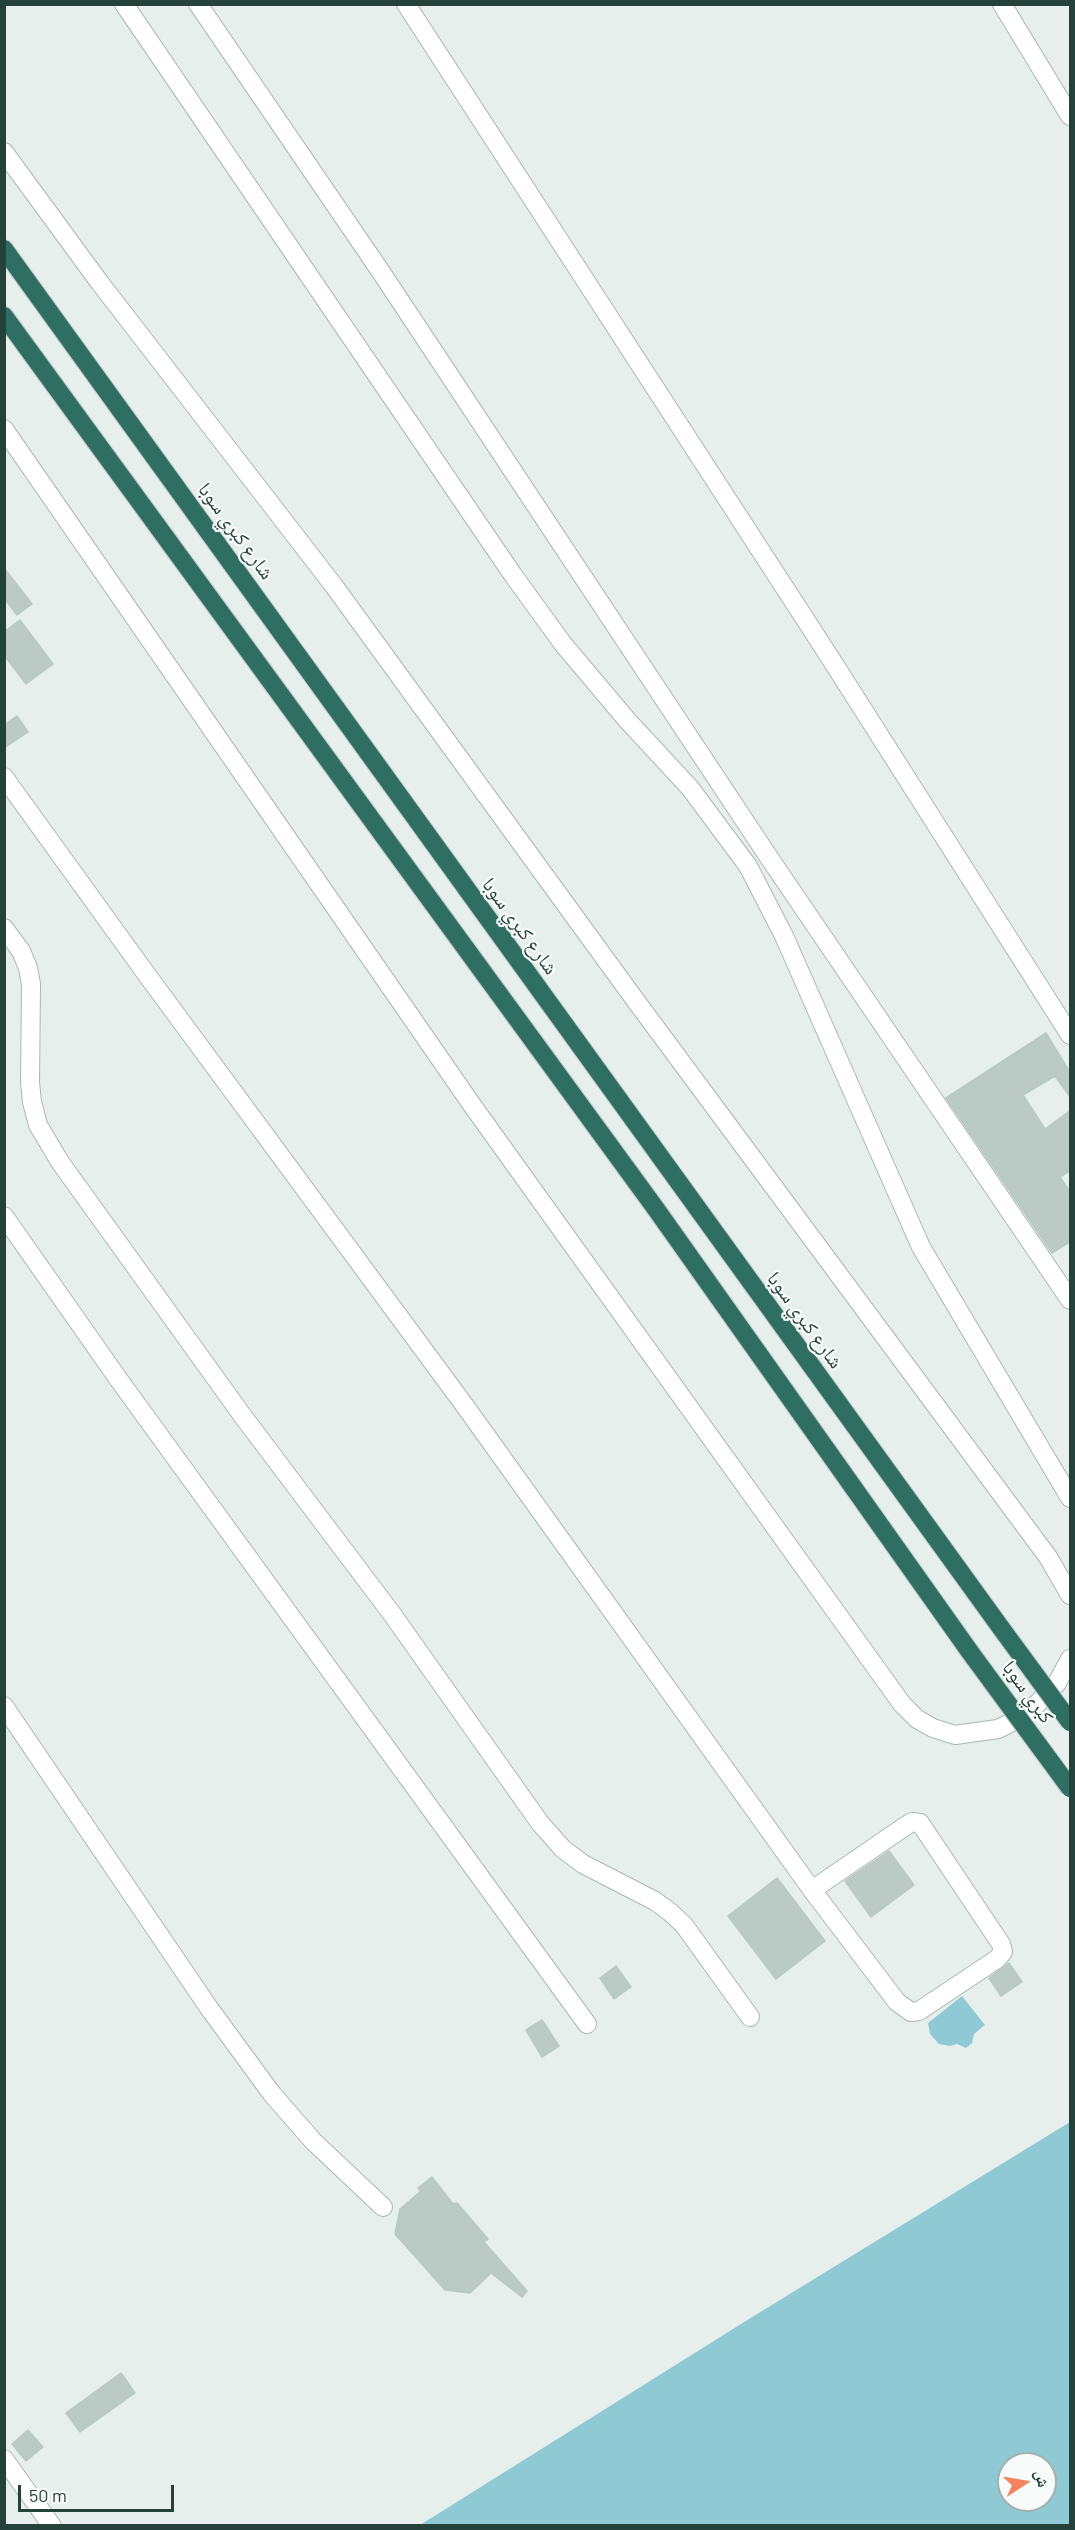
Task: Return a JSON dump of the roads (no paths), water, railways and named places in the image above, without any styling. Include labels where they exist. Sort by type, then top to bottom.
[{"type":"highway","name":"شارع كبري سوبا","points":[[4,249],[1001,1628]]},
{"type":"highway","name":"كبري سوبا","points":[[4,316],[656,1209],[970,1652],[1071,1788]]},
{"type":"highway","name":"كبري سوبا","points":[[1001,1628],[1071,1722]]},
{"type":"street","points":[[124,4],[513,575],[563,644],[627,720],[690,788],[748,866],[784,936],[921,1248],[1071,1498]]},
{"type":"street","points":[[198,4],[381,272],[768,856],[1071,1300]]},
{"type":"street","points":[[406,4],[829,656],[1071,1035]]},
{"type":"street","points":[[1002,4],[1071,116]]},
{"type":"street","points":[[4,152],[100,283],[334,586],[640,1006],[1048,1557],[1071,1595]]},
{"type":"street","points":[[4,429],[472,1105],[902,1704],[917,1719],[933,1728],[955,1735],[998,1729],[1014,1721],[1037,1704],[1057,1683],[1071,1659]]},
{"type":"street","points":[[4,777],[479,1426],[813,1890],[897,2002],[911,2012],[928,2006],[1003,1952],[1001,1944],[920,1823],[912,1822],[904,1827],[813,1890]]},
{"type":"street","points":[[4,928],[21,951],[28,968],[31,984],[30,1082],[32,1102],[38,1125],[60,1162],[242,1415],[392,1614],[540,1823],[563,1849],[583,1864],[655,1901],[670,1912],[684,1925],[750,2017]]},
{"type":"street","points":[[4,1215],[126,1389],[587,2024]]},
{"type":"street","points":[[4,1706],[209,2008],[272,2094],[313,2140],[383,2207]]},
{"type":"street","points":[[4,2459],[52,2526]]},
{"type":"water","points":[[962,1996],[985,2025],[974,2034],[972,2043],[966,2048],[957,2044],[950,2046],[939,2044],[930,2034],[928,2023]]},
{"type":"water","points":[[1070,2122],[1070,2525],[420,2525],[749,2319]]}]
